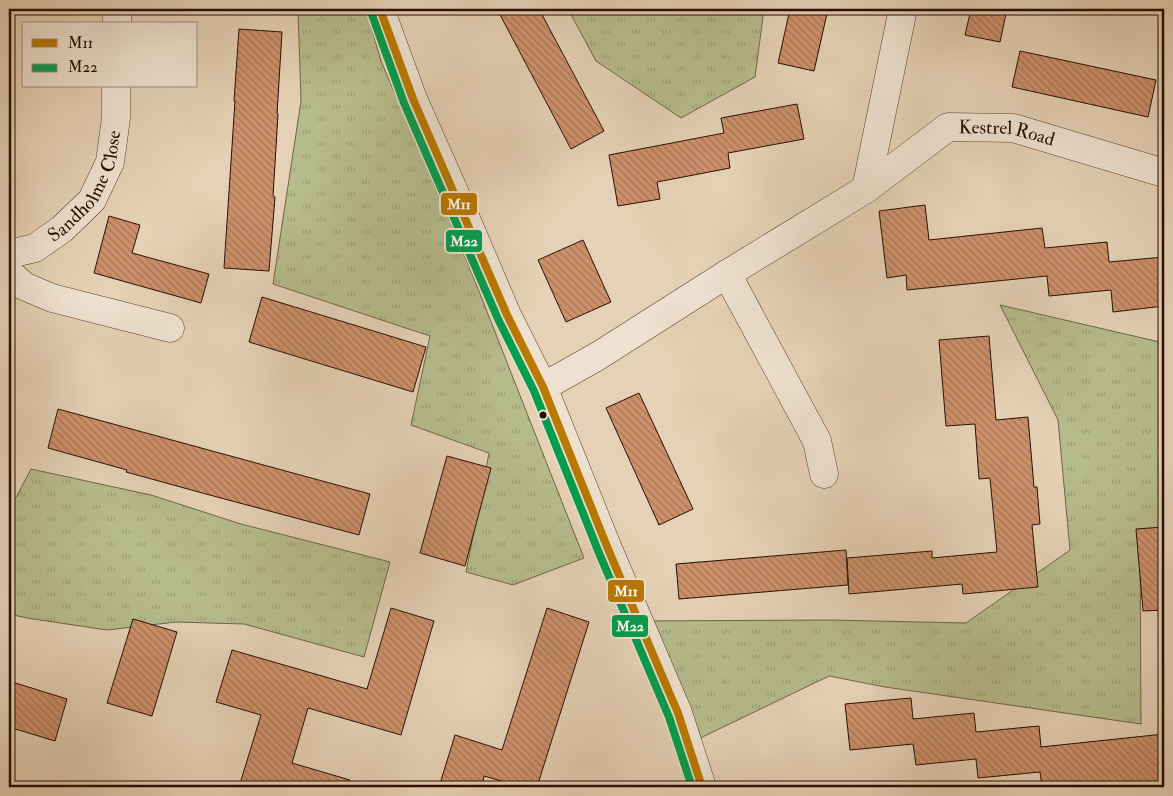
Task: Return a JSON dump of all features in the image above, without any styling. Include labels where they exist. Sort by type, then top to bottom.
[{"type":"street","points":[[117,9],[117,22]]},
{"type":"street","points":[[380,9],[413,100],[506,315],[543,387],[608,549],[678,713],[700,786]]},
{"type":"street","points":[[866,190],[903,9]]},
{"type":"street","name":"Sandholme Close","points":[[9,254],[35,248],[62,229],[92,200],[110,162],[116,118],[116,88]]},
{"type":"street","name":"Kestrel Road","points":[[543,387],[598,356],[727,274],[866,190],[948,127],[1013,128],[1164,173]]},
{"type":"street","points":[[9,273],[24,286],[52,298],[170,328]]},
{"type":"street","points":[[727,274],[817,441],[824,474]]},
{"type":"green space","points":[[298,9],[366,9],[381,61],[471,271],[584,558],[513,585],[466,572],[489,453],[411,425],[430,336],[273,284],[301,101]]},
{"type":"green space","points":[[568,9],[764,9],[755,77],[681,118],[596,61]]},
{"type":"green space","points":[[1000,305],[1164,343],[1164,531],[1140,534],[1141,724],[885,687],[829,676],[688,744],[639,621],[830,620],[966,623],[1070,550],[1058,420]]},
{"type":"green space","points":[[31,469],[151,495],[241,524],[390,562],[364,657],[244,624],[176,622],[107,630],[9,614],[9,505],[12,505]]},
{"type":"building","points":[[497,9],[539,9],[604,131],[571,149]]},
{"type":"building","points":[[790,9],[828,9],[814,71],[778,63]]},
{"type":"building","points":[[971,9],[1007,9],[1000,42],[965,35]]},
{"type":"building","points":[[239,29],[282,32],[273,196],[275,197],[269,271],[224,268]]},
{"type":"building","points":[[1020,51],[1156,80],[1148,117],[1012,87]]},
{"type":"building","points":[[797,104],[804,139],[728,153],[730,168],[657,182],[660,199],[618,206],[609,155],[724,133],[721,118]]},
{"type":"building","points":[[925,205],[929,240],[1042,228],[1045,248],[1107,242],[1109,262],[1164,257],[1164,306],[1113,312],[1111,290],[1049,296],[1047,276],[907,290],[906,275],[887,278],[879,211]]},
{"type":"building","points":[[109,216],[140,225],[132,253],[209,274],[201,303],[94,273]]},
{"type":"building","points":[[583,240],[611,302],[566,322],[538,260]]},
{"type":"building","points":[[262,297],[426,347],[413,392],[249,342]]},
{"type":"building","points":[[989,336],[996,420],[1028,417],[1034,487],[1037,487],[1040,524],[1032,525],[1038,587],[963,594],[962,584],[849,594],[847,558],[932,551],[932,558],[997,552],[990,478],[979,479],[975,424],[946,426],[939,340]]},
{"type":"building","points":[[639,393],[693,509],[659,525],[606,408]]},
{"type":"building","points":[[58,409],[370,494],[359,535],[126,472],[127,470],[48,448]]},
{"type":"building","points":[[447,456],[491,468],[465,566],[420,553]]},
{"type":"building","points":[[1164,527],[1164,610],[1143,611],[1136,529]]},
{"type":"building","points":[[846,550],[848,585],[679,599],[676,564]]},
{"type":"building","points":[[391,608],[434,621],[401,735],[308,708],[292,763],[350,780],[349,787],[239,787],[261,715],[216,702],[232,650],[367,689]]},
{"type":"building","points":[[547,608],[589,622],[537,787],[522,787],[484,776],[482,787],[439,787],[455,735],[502,750]]},
{"type":"building","points":[[133,619],[177,632],[152,716],[107,703]]},
{"type":"building","points":[[9,681],[67,699],[55,741],[9,727]]},
{"type":"building","points":[[911,698],[913,719],[974,713],[976,732],[1039,726],[1041,747],[1164,734],[1164,782],[1097,787],[1042,787],[1040,772],[978,778],[976,759],[916,765],[913,744],[850,750],[845,704]]},
{"type":"transit line","name":"M11","points":[[380,9],[413,99],[507,315],[543,387],[608,549],[678,713],[702,787]]},
{"type":"transit line","name":"M22","points":[[371,12],[404,103],[498,319],[534,391],[599,553],[669,717],[692,787]]}]
